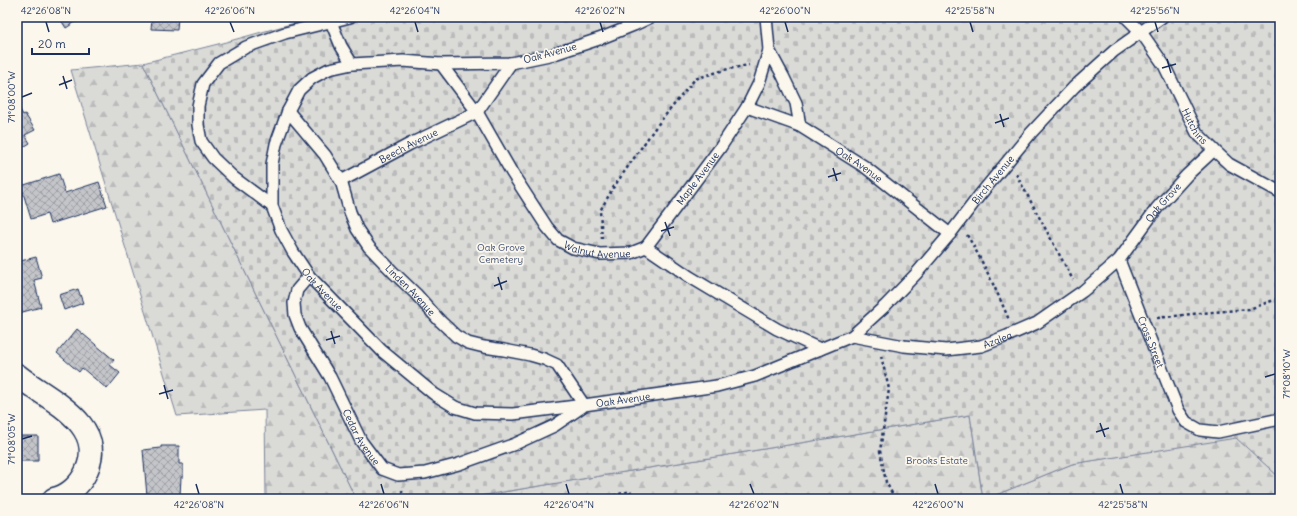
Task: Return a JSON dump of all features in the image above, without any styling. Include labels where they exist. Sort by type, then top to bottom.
[{"type":"street","points":[[17,375],[66,408],[82,425],[88,437],[91,457],[89,467],[84,476],[69,493],[54,499]]},
{"type":"lane","points":[[272,206],[234,178],[213,158],[201,141],[198,125],[198,106],[203,84],[219,64],[246,47],[285,33],[350,17]]},
{"type":"lane","name":"Oak Avenue","points":[[651,17],[599,39],[554,54],[511,63],[441,64],[403,61],[352,64],[329,69],[312,78],[299,90],[288,111],[276,144],[272,164],[272,206],[281,230],[293,252],[309,276],[382,351],[434,394],[455,407],[475,413],[514,414],[717,386],[755,376],[852,336]]},
{"type":"lane","points":[[747,107],[800,126],[796,103],[783,76],[768,54],[766,17]]},
{"type":"lane","name":"Hutchins","points":[[1126,17],[1141,32],[1164,65],[1197,133],[1230,164],[1280,192]]},
{"type":"lane","name":"Birch Avenue","points":[[852,336],[885,306],[916,274],[950,234],[1008,160],[1074,87],[1114,51],[1162,17]]},
{"type":"lane","points":[[331,22],[341,46],[352,64]]},
{"type":"lane","name":"Maple Avenue","points":[[646,248],[720,148],[747,107],[759,83],[768,54]]},
{"type":"lane","points":[[477,112],[511,63]]},
{"type":"lane","name":"Walnut Avenue","points":[[441,64],[477,112],[512,173],[547,228],[558,240],[573,248],[600,254],[631,253],[646,248]]},
{"type":"lane","name":"Linden Avenue","points":[[288,111],[325,155],[340,182],[357,229],[369,247],[392,272],[416,294],[439,320],[456,336],[468,343],[484,348],[530,355],[557,365],[584,405]]},
{"type":"lane","name":"Beech Avenue","points":[[340,182],[410,144],[477,112]]},
{"type":"lane","name":"Oak Avenue","points":[[800,126],[865,167],[950,234]]},
{"type":"lane","name":"Oak Grove","points":[[1119,260],[1157,208],[1187,175],[1214,150]]},
{"type":"lane","points":[[646,248],[690,277],[777,329],[820,349]]},
{"type":"lane","name":"Azalea","points":[[852,336],[904,346],[946,350],[981,346],[1014,334],[1037,323],[1080,293],[1119,260]]},
{"type":"lane","name":"Cross Street","points":[[1119,260],[1178,410],[1186,422],[1200,430],[1218,432],[1280,419]]},
{"type":"lane","name":"Cedar Avenue","points":[[309,276],[297,290],[294,303],[295,315],[300,328],[330,377],[361,441],[382,469],[398,475],[426,473],[459,464],[515,444],[554,426],[584,405]]},
{"type":"path","points":[[610,253],[602,238],[600,211],[613,188],[663,118],[695,79],[724,70],[744,67],[768,54]]},
{"type":"path","points":[[1008,160],[1080,293]]},
{"type":"path","points":[[959,222],[980,257],[1014,334]]},
{"type":"path","points":[[1143,320],[1248,309],[1280,298]]},
{"type":"path","points":[[878,341],[889,389],[880,451],[886,482],[895,499]]},
{"type":"path","points":[[602,499],[630,491],[634,499]]},
{"type":"green space","name":"Oak Grove Cemetery","points":[[316,17],[1280,17],[1280,478],[1236,438],[1072,464],[983,499],[970,415],[461,499],[356,499],[143,63]]},
{"type":"green space","points":[[143,63],[356,499],[266,499],[265,410],[177,416],[71,70]]},
{"type":"green space","name":"Brooks Estate","points":[[970,415],[983,499],[461,499]]},
{"type":"green space","points":[[1236,437],[1280,478],[1280,499],[986,499],[1072,464]]},
{"type":"building","points":[[59,17],[83,17],[66,28]]},
{"type":"building","points":[[140,17],[178,17],[177,30],[151,29],[152,18]]},
{"type":"building","points":[[17,104],[23,115],[25,114],[35,130],[25,135],[30,143],[17,151]]},
{"type":"building","points":[[59,174],[65,193],[99,182],[107,206],[50,224],[47,214],[31,219],[21,186]]},
{"type":"building","points":[[36,257],[42,278],[34,280],[41,307],[19,313],[17,307],[17,262]]},
{"type":"building","points":[[78,289],[83,303],[64,310],[59,295]]},
{"type":"building","points":[[77,329],[114,360],[110,365],[120,373],[107,389],[82,368],[79,372],[57,353]]},
{"type":"building","points":[[17,436],[38,436],[38,461],[17,461]]},
{"type":"building","points":[[161,446],[179,446],[179,464],[183,464],[183,477],[181,477],[180,496],[168,495],[170,499],[144,499],[147,496],[143,450],[161,448]]}]
